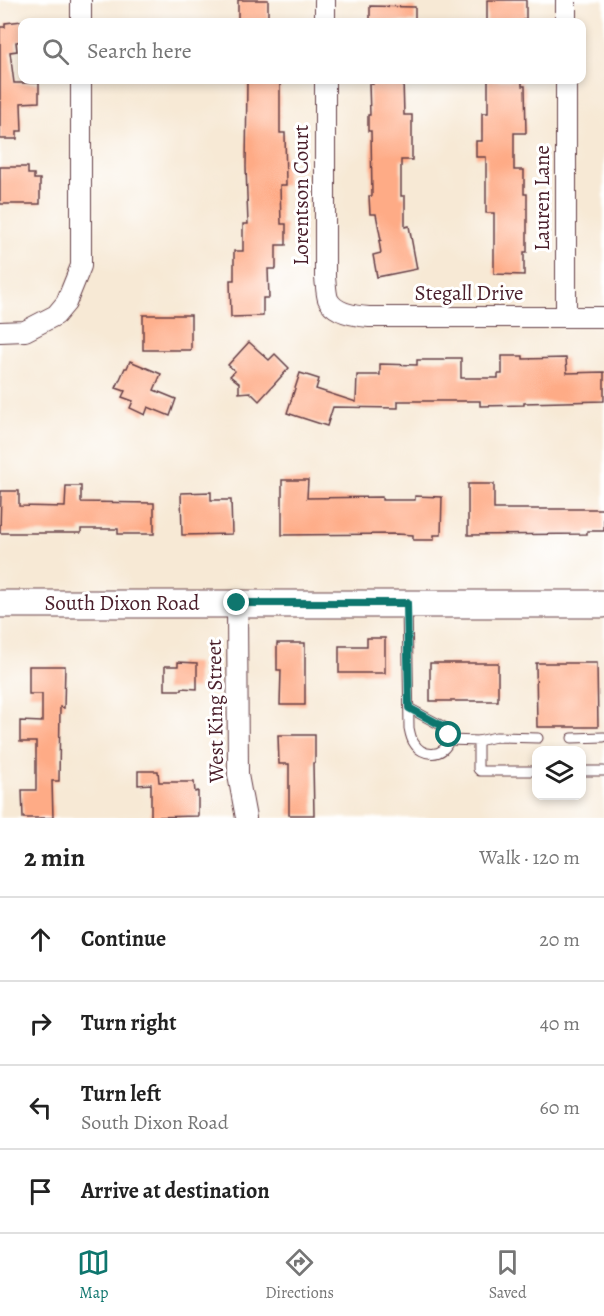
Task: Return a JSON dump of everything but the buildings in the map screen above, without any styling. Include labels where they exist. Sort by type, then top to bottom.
[{"type":"main road","name":"South Dixon Road","points":[[0,604],[604,604]]},
{"type":"street","points":[[81,0],[81,18]]},
{"type":"street","points":[[325,0],[325,18]]},
{"type":"street","points":[[566,0],[566,18]]},
{"type":"street","points":[[0,332],[25,332],[56,315],[66,303],[81,266],[81,84]]},
{"type":"street","name":"Lorentson Court","points":[[325,84],[324,278],[328,299],[336,308]]},
{"type":"street","name":"Lauren Lane","points":[[566,84],[566,316]]},
{"type":"street","name":"Stegall Drive","points":[[336,308],[354,316],[369,317],[604,317]]},
{"type":"street","name":"West King Street","points":[[237,603],[238,775],[246,818]]},
{"type":"lane","points":[[407,603],[409,728],[416,746],[432,753],[445,750],[449,740],[446,728],[409,708]]},
{"type":"lane","points":[[449,740],[478,741],[496,737],[538,738]]},
{"type":"lane","points":[[572,738],[604,737]]},
{"type":"lane","points":[[478,741],[478,769],[480,771],[532,771]]},
{"type":"lane","points":[[586,771],[604,771]]},
{"type":"route","points":[[237,603],[407,603],[409,708],[446,728],[449,735]]}]
